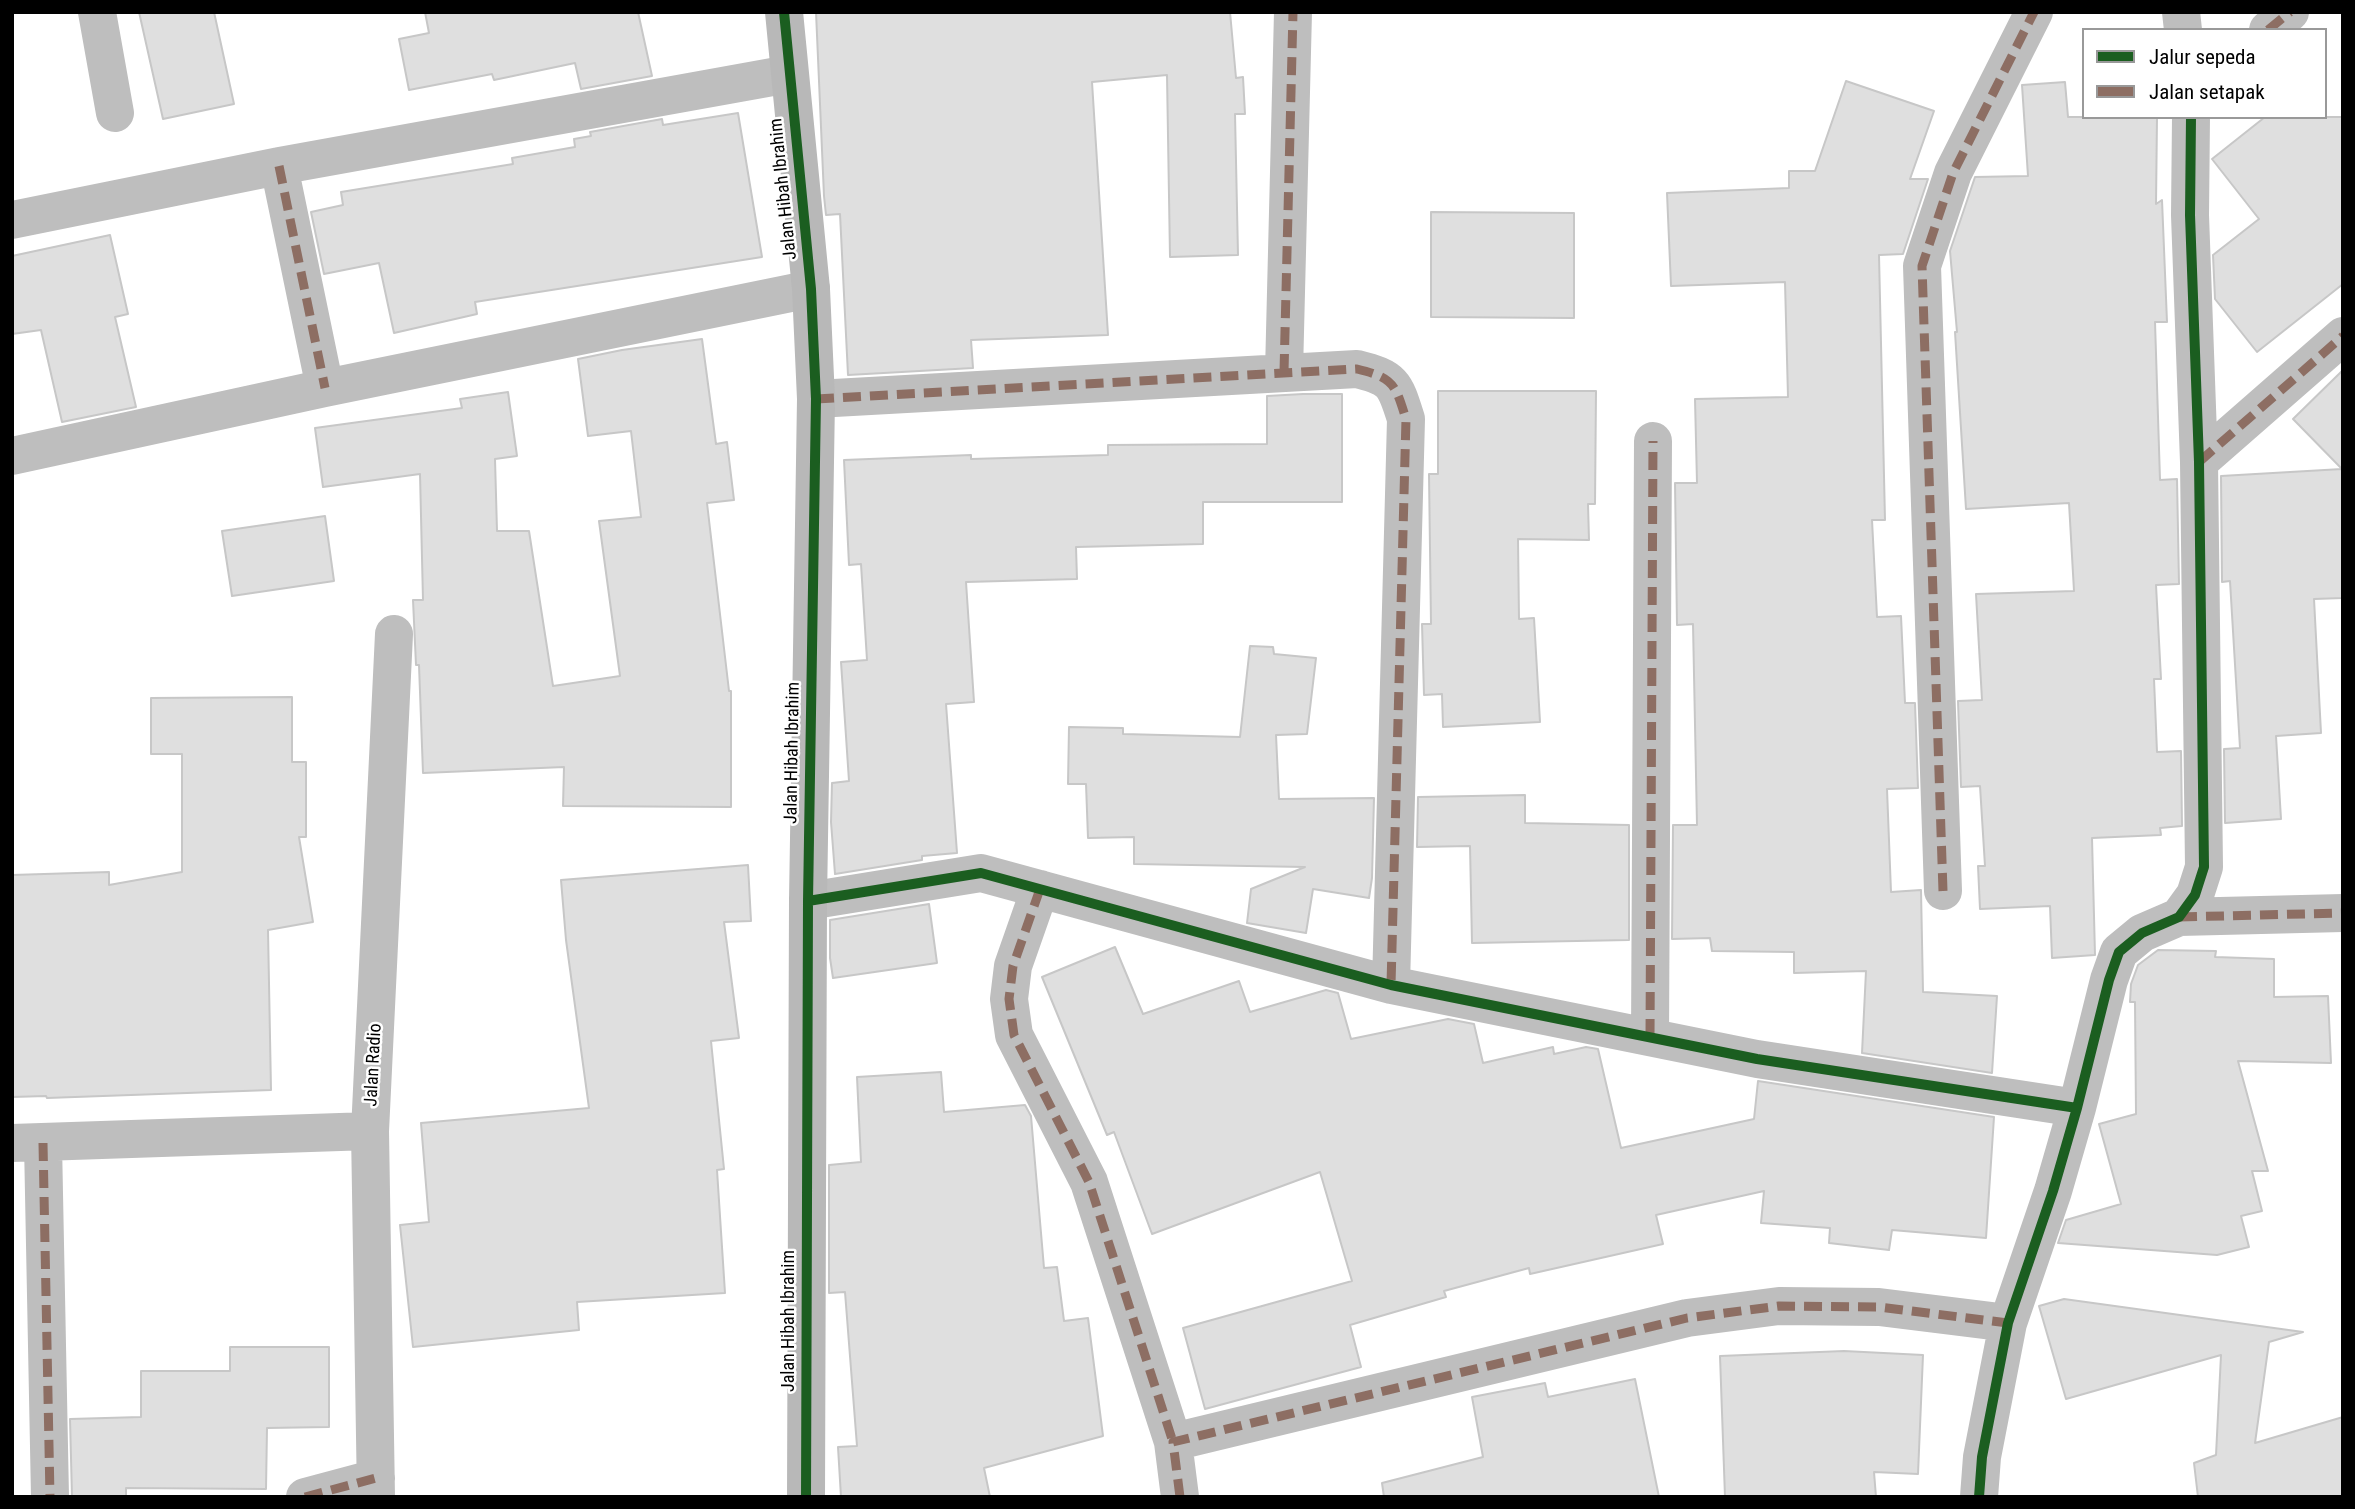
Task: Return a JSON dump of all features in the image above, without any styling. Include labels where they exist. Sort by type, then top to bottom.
[{"type":"street","points":[[97,12],[115,113]]},
{"type":"street","name":"Jalan Hibah Ibrahim","points":[[784,12],[811,289],[816,399],[808,901],[806,1497]]},
{"type":"street","points":[[1284,372],[1293,12]]},
{"type":"street","points":[[1943,891],[1922,266],[1953,173],[2034,12]]},
{"type":"street","points":[[2270,28],[2290,12]]},
{"type":"street","points":[[12,220],[279,166],[789,74]]},
{"type":"street","points":[[2179,917],[2196,895],[2204,867],[2199,462],[2190,215],[2191,119]]},
{"type":"street","points":[[279,166],[325,388]]},
{"type":"street","points":[[12,456],[325,388],[811,289]]},
{"type":"street","points":[[2199,462],[2343,336]]},
{"type":"street","points":[[816,399],[1357,369],[1384,376],[1397,391],[1406,419],[1391,985]]},
{"type":"street","points":[[1650,1037],[1653,441]]},
{"type":"street","name":"Jalan Radio","points":[[376,1487],[370,1130],[394,635]]},
{"type":"street","points":[[808,901],[981,873],[1391,985],[1757,1059],[2077,1108]]},
{"type":"street","points":[[1040,889],[1013,966],[1009,999],[1014,1035],[1089,1182],[1173,1442],[1180,1497]]},
{"type":"street","points":[[1979,1497],[1982,1457],[2008,1323],[2053,1191],[2109,980],[2119,953],[2142,933],[2179,917],[2343,914]]},
{"type":"street","points":[[50,1497],[28,1143],[370,1130]]},
{"type":"street","points":[[1173,1442],[1687,1318],[1779,1306],[1879,1307],[2008,1323]]},
{"type":"street","points":[[305,1497],[376,1487]]},
{"type":"building","points":[[139,12],[214,12],[234,104],[163,119]]},
{"type":"building","points":[[425,12],[638,12],[652,76],[581,89],[575,63],[494,80],[492,74],[409,90],[399,39],[429,33]]},
{"type":"building","points":[[816,12],[1230,12],[1236,78],[1243,77],[1245,114],[1235,114],[1238,255],[1170,257],[1167,75],[1092,82],[1108,335],[971,340],[973,368],[848,375],[840,214],[826,215],[824,196]]},
{"type":"building","points":[[1846,81],[1934,111],[1910,179],[1928,179],[1903,254],[1879,255],[1885,520],[1872,520],[1877,617],[1901,616],[1905,703],[1915,703],[1918,788],[1887,789],[1891,892],[1921,890],[1923,992],[1997,996],[1992,1073],[1862,1053],[1866,971],[1794,973],[1794,952],[1712,951],[1710,938],[1672,939],[1673,825],[1697,825],[1693,624],[1677,625],[1675,483],[1697,483],[1695,399],[1788,397],[1785,282],[1671,286],[1667,193],[1789,188],[1789,171],[1815,171]]},
{"type":"building","points":[[2065,82],[2068,117],[2157,119],[2156,204],[2162,200],[2167,322],[2155,322],[2160,480],[2177,479],[2179,584],[2156,585],[2161,679],[2154,679],[2157,752],[2181,751],[2182,826],[2160,828],[2161,835],[2092,838],[2095,955],[2052,958],[2050,906],[1980,909],[1978,866],[1985,866],[1980,786],[1961,787],[1958,701],[1982,700],[1976,594],[2074,591],[2069,503],[1966,509],[1950,251],[1975,177],[2028,176],[2022,85]]},
{"type":"building","points":[[738,113],[762,257],[475,302],[477,314],[394,333],[379,263],[324,274],[311,212],[343,205],[341,192],[513,164],[512,158],[575,147],[574,139],[591,136],[590,132],[662,119],[663,125]]},
{"type":"building","points":[[2343,117],[2343,284],[2257,352],[2215,299],[2213,255],[2259,219],[2212,159],[2262,119]]},
{"type":"building","points":[[1431,212],[1574,213],[1574,318],[1431,317]]},
{"type":"building","points":[[110,235],[128,314],[115,317],[136,407],[62,422],[41,330],[12,334],[12,256]]},
{"type":"building","points":[[702,339],[716,444],[727,442],[734,500],[707,503],[731,691],[731,807],[563,806],[564,767],[423,773],[419,665],[416,665],[413,600],[423,600],[420,474],[323,487],[315,428],[462,408],[460,399],[508,392],[517,456],[495,459],[497,531],[529,531],[553,686],[620,676],[599,521],[641,517],[631,431],[588,436],[578,359]]},
{"type":"building","points":[[2343,370],[2343,598],[2314,599],[2321,733],[2276,736],[2281,819],[2225,823],[2224,749],[2240,748],[2230,581],[2222,582],[2221,476],[2342,469],[2293,419]]},
{"type":"building","points":[[1438,391],[1596,391],[1595,504],[1588,504],[1589,540],[1518,539],[1519,619],[1534,618],[1540,722],[1443,727],[1442,694],[1424,695],[1422,624],[1431,624],[1429,474],[1438,474]]},
{"type":"building","points":[[1342,394],[1342,502],[1203,502],[1203,544],[1076,547],[1077,579],[966,582],[974,702],[946,704],[957,853],[922,856],[922,860],[835,874],[831,822],[832,783],[849,781],[841,662],[867,660],[861,564],[849,565],[844,460],[971,455],[971,459],[1108,455],[1108,445],[1267,444],[1267,396]]},
{"type":"building","points":[[325,516],[334,581],[232,596],[222,531]]},
{"type":"building","points":[[1250,646],[1273,647],[1274,654],[1316,658],[1307,734],[1276,735],[1279,799],[1374,798],[1369,898],[1313,889],[1306,933],[1247,923],[1251,889],[1305,867],[1134,864],[1134,837],[1088,838],[1086,784],[1068,784],[1069,727],[1123,728],[1123,734],[1240,737]]},
{"type":"building","points":[[292,697],[292,762],[306,762],[306,837],[299,837],[313,922],[268,930],[271,1090],[12,1097],[12,875],[109,872],[109,885],[182,872],[182,754],[151,754],[151,698]]},
{"type":"building","points":[[1525,795],[1525,823],[1629,825],[1629,940],[1472,943],[1470,846],[1417,847],[1418,797]]},
{"type":"building","points":[[748,865],[751,921],[724,922],[739,1038],[711,1041],[724,1169],[717,1170],[725,1293],[577,1302],[579,1330],[413,1347],[400,1225],[429,1222],[421,1123],[589,1108],[566,940],[561,880]]},
{"type":"building","points":[[929,904],[937,963],[833,978],[830,920]]},
{"type":"building","points":[[1115,947],[1143,1014],[1239,981],[1250,1012],[1326,990],[1338,993],[1351,1039],[1448,1019],[1474,1024],[1483,1063],[1553,1047],[1554,1054],[1586,1047],[1598,1049],[1621,1148],[1754,1119],[1758,1081],[1994,1117],[1986,1238],[1892,1230],[1889,1250],[1829,1243],[1830,1228],[1761,1223],[1764,1191],[1656,1215],[1663,1244],[1530,1274],[1529,1268],[1444,1291],[1446,1297],[1350,1325],[1361,1367],[1205,1409],[1183,1328],[1352,1281],[1320,1172],[1152,1234],[1114,1132],[1107,1135],[1042,977]]},
{"type":"building","points":[[2158,950],[2216,951],[2215,957],[2274,959],[2274,997],[2328,996],[2331,1063],[2238,1061],[2268,1171],[2252,1171],[2262,1211],[2241,1216],[2249,1247],[2217,1255],[2058,1243],[2066,1220],[2121,1204],[2099,1124],[2136,1114],[2135,1002],[2130,1002],[2131,984],[2138,965]]},
{"type":"building","points":[[941,1072],[944,1112],[1025,1105],[1031,1116],[1044,1268],[1057,1267],[1064,1321],[1088,1318],[1103,1436],[984,1468],[990,1497],[841,1497],[838,1447],[857,1446],[845,1292],[829,1293],[829,1165],[861,1162],[857,1077]]},
{"type":"building","points":[[2064,1299],[2303,1332],[2269,1342],[2255,1443],[2343,1417],[2343,1497],[2198,1497],[2194,1463],[2216,1455],[2221,1355],[2066,1399],[2039,1306]]},
{"type":"building","points":[[230,1347],[329,1347],[329,1427],[267,1428],[266,1489],[126,1488],[126,1497],[72,1497],[70,1419],[141,1417],[141,1371],[230,1371]]},
{"type":"building","points":[[1844,1351],[1923,1355],[1918,1474],[1874,1472],[1876,1497],[1725,1497],[1720,1356]]},
{"type":"building","points":[[1635,1379],[1659,1497],[1384,1497],[1382,1483],[1483,1457],[1472,1397],[1545,1383],[1548,1397]]},
{"type":"marked path","points":[[1284,372],[1293,12]]},
{"type":"marked path","points":[[1943,891],[1922,266],[1953,173],[2034,12]]},
{"type":"marked path","points":[[2270,28],[2290,12]]},
{"type":"marked path","points":[[279,166],[325,388]]},
{"type":"marked path","points":[[2199,462],[2343,336]]},
{"type":"marked path","points":[[816,399],[1357,369],[1379,376],[1391,384],[1406,419],[1391,985]]},
{"type":"marked path","points":[[1650,1037],[1653,441]]},
{"type":"marked path","points":[[1040,889],[1013,966],[1009,999],[1014,1035],[1089,1182],[1173,1442]]},
{"type":"marked path","points":[[2179,917],[2343,913]]},
{"type":"marked path","points":[[43,1143],[50,1497]]},
{"type":"marked path","points":[[1180,1497],[1173,1442],[1687,1318],[1779,1306],[1879,1307],[2008,1323]]},
{"type":"marked path","points":[[305,1497],[376,1478]]},
{"type":"cycle path","points":[[784,12],[811,289],[816,399],[808,901],[806,1497]]},
{"type":"cycle path","points":[[1979,1497],[1982,1457],[2008,1323],[2053,1191],[2109,980],[2119,952],[2142,933],[2179,917],[2195,895],[2204,867],[2199,462],[2190,215],[2191,119]]},
{"type":"cycle path","points":[[808,901],[981,873],[1391,985],[1757,1059],[2077,1108]]}]
